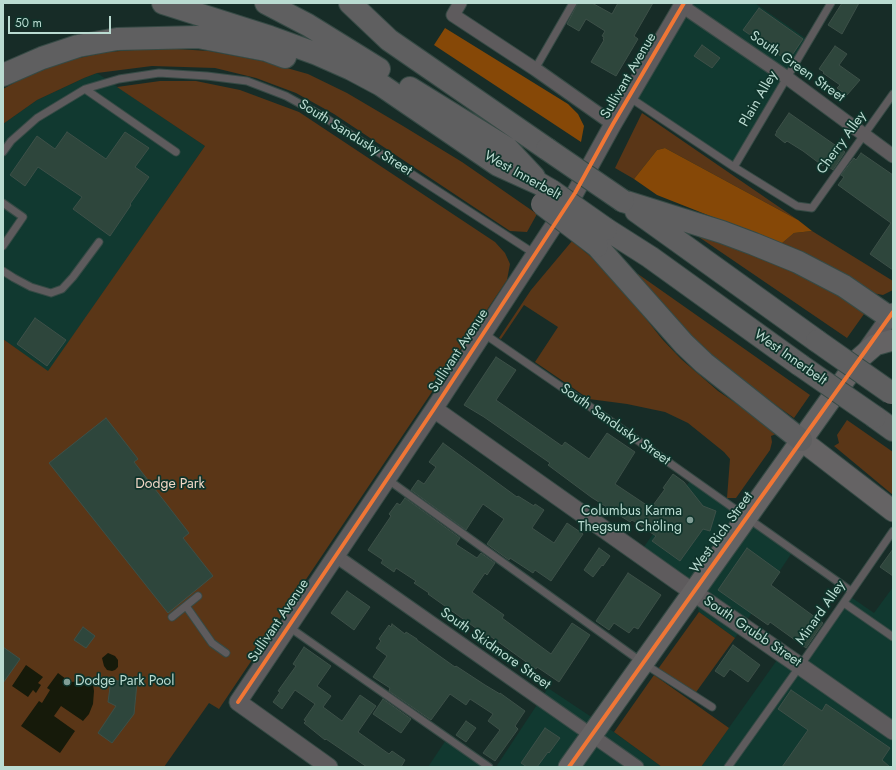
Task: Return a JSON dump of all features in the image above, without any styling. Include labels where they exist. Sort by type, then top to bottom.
[{"type":"highway","name":"West Innerbelt","points":[[163,3],[270,37],[316,54],[381,85],[498,165],[545,193],[601,238],[650,258],[893,430]]},
{"type":"highway","points":[[266,3],[308,25],[507,148],[545,193]]},
{"type":"highway","points":[[339,3],[389,40],[623,201],[892,394]]},
{"type":"highway","points":[[350,3],[389,40]]},
{"type":"highway","points":[[3,75],[42,58],[78,46],[117,39],[198,37],[266,50],[393,94]]},
{"type":"highway","points":[[623,201],[728,234],[798,262],[844,286],[892,316]]},
{"type":"highway","points":[[601,238],[684,344],[704,363],[801,440]]},
{"type":"main road","points":[[860,358],[875,345],[893,340]]},
{"type":"main road","name":"West Rich Street","points":[[569,767],[860,358]]},
{"type":"main road","points":[[801,440],[893,511]]},
{"type":"street","points":[[460,3],[453,15],[613,124]]},
{"type":"street","name":"South Green Street","points":[[683,5],[786,77],[893,156]]},
{"type":"street","name":"Sullivant Avenue","points":[[330,767],[238,702],[434,409],[575,193],[613,124],[683,5]]},
{"type":"street","name":"West Rich Street","points":[[860,358],[892,316]]},
{"type":"street","name":"South Grubb Street","points":[[434,409],[893,731]]},
{"type":"street","name":"South Skidmore Street","points":[[336,556],[637,767]]},
{"type":"lane","points":[[534,69],[573,3]]},
{"type":"lane","name":"Plain Alley","points":[[734,167],[831,3]]},
{"type":"lane","name":"South Sandusky Street","points":[[3,152],[11,141],[37,118],[85,89],[119,79],[159,73],[207,76],[247,81],[286,96],[324,117],[536,254]]},
{"type":"lane","points":[[85,89],[176,152]]},
{"type":"lane","name":"Cherry Alley","points":[[734,167],[797,206],[812,208],[893,94]]},
{"type":"lane","points":[[629,97],[734,167]]},
{"type":"lane","points":[[3,203],[23,217],[3,246]]},
{"type":"lane","points":[[3,271],[31,287],[51,293],[62,289],[73,277],[99,242]]},
{"type":"lane","name":"South Sandusky Street","points":[[483,333],[851,591]]},
{"type":"lane","points":[[387,479],[643,663],[712,707]]},
{"type":"lane","name":"Minard Alley","points":[[728,767],[893,531]]},
{"type":"lane","points":[[172,617],[198,596]]},
{"type":"lane","points":[[844,603],[893,637]]},
{"type":"lane","points":[[186,606],[212,643],[226,653]]},
{"type":"lane","points":[[288,626],[489,767]]},
{"type":"shaded area","points":[[684,3],[755,3],[808,40],[734,167],[629,97]]},
{"type":"shaded area","points":[[445,28],[568,104],[578,114],[584,126],[581,142],[434,45]]},
{"type":"shaded area","points":[[97,73],[205,146],[48,372],[3,339],[3,124],[37,100]]},
{"type":"shaded area","points":[[665,148],[798,220],[812,231],[794,233],[781,244],[657,195],[634,179],[657,150]]},
{"type":"shaded area","points":[[692,478],[795,548],[735,638],[699,612],[693,592],[639,554]]},
{"type":"shaded area","points":[[893,587],[893,767],[701,767],[782,653],[799,664],[848,595],[874,613]]},
{"type":"shaded area","points":[[108,653],[115,656],[118,660],[118,667],[112,671],[107,670],[104,666],[102,658]]},
{"type":"shaded area","points":[[26,665],[43,677],[38,683],[41,685],[36,693],[33,690],[28,697],[12,686]]},
{"type":"shaded area","points":[[58,673],[70,682],[84,681],[93,684],[94,691],[93,704],[89,714],[83,721],[61,706],[54,716],[75,731],[60,753],[21,726],[39,701],[42,703],[50,690],[47,688]]},
{"type":"shaded area","points":[[548,688],[614,732],[662,767],[496,767]]},
{"type":"shaded area","points":[[446,740],[487,767],[428,767]]},
{"type":"green space","points":[[161,48],[209,51],[262,61],[308,74],[347,93],[462,162],[537,214],[527,232],[510,231],[334,114],[296,93],[256,78],[215,68],[152,66],[97,73],[37,100],[3,124],[3,89],[23,78],[65,61],[107,52]]},
{"type":"green space","name":"Dodge Park","points":[[160,81],[196,81],[240,90],[299,112],[495,242],[505,253],[510,264],[507,280],[219,709],[209,703],[164,767],[3,767],[3,339],[48,371],[205,146],[117,87]]},
{"type":"green space","points":[[642,113],[798,220],[665,148],[657,150],[634,179],[615,168]]},
{"type":"green space","points":[[812,231],[893,281],[893,290],[883,295],[867,292],[781,244],[794,233]]},
{"type":"green space","points":[[693,233],[773,258],[869,307],[847,338]]},
{"type":"green space","points":[[572,241],[590,256],[624,291],[662,339],[681,359],[718,391],[753,415],[776,434],[771,436],[772,442],[770,450],[736,498],[727,498],[730,459],[724,452],[688,423],[665,412],[627,404],[589,399],[535,362],[558,327],[524,305],[501,339],[499,338],[531,290]]},
{"type":"green space","points":[[638,274],[810,395],[794,418],[738,378],[708,354],[634,279]]},
{"type":"green space","points":[[847,420],[893,452],[893,495],[834,446],[839,443],[837,435]]},
{"type":"green space","points":[[699,612],[735,638],[694,695],[658,669]]},
{"type":"green space","points":[[654,675],[729,728],[701,767],[662,767],[614,732]]},
{"type":"building","points":[[578,3],[592,3],[612,14],[618,3],[653,3],[634,36],[638,39],[616,76],[591,62],[604,40],[604,37],[602,36],[605,31],[586,19],[579,31],[567,24]]},
{"type":"building","points":[[842,3],[859,3],[842,34],[828,25]]},
{"type":"building","points":[[759,8],[803,39],[788,61],[743,30]]},
{"type":"building","points":[[702,45],[720,58],[712,68],[694,56]]},
{"type":"building","points":[[835,46],[847,54],[839,65],[860,80],[847,95],[837,88],[840,85],[819,69]]},
{"type":"building","points":[[789,113],[845,152],[833,170],[824,163],[823,166],[803,151],[787,141],[785,143],[775,135]]},
{"type":"building","points":[[67,132],[106,159],[125,132],[149,148],[135,167],[149,177],[110,236],[73,209],[82,197],[38,167],[25,186],[10,175],[37,136],[55,149]]},
{"type":"building","points":[[861,153],[893,175],[893,270],[870,254],[891,223],[838,185],[844,177],[841,175],[854,158],[856,160]]},
{"type":"building","points":[[35,318],[66,340],[47,366],[17,344]]},
{"type":"building","points":[[496,357],[516,370],[496,400],[562,446],[565,442],[589,459],[607,433],[635,452],[615,484],[651,508],[665,489],[663,488],[673,474],[684,482],[703,506],[716,511],[710,531],[703,529],[680,561],[652,541],[656,536],[632,520],[630,522],[591,497],[548,465],[550,463],[484,417],[464,405]]},
{"type":"building","points":[[106,418],[138,459],[134,462],[189,533],[183,538],[213,576],[168,613],[49,463]]},
{"type":"building","points":[[443,443],[517,497],[518,496],[534,506],[535,504],[544,510],[532,528],[554,543],[567,523],[583,534],[551,581],[535,570],[533,573],[510,558],[509,560],[487,544],[504,519],[483,504],[466,530],[411,490],[418,480],[424,484],[436,467],[429,462]]},
{"type":"building","points":[[405,498],[460,538],[456,544],[457,545],[477,558],[481,553],[495,563],[487,575],[485,573],[472,592],[504,615],[502,618],[551,654],[572,623],[590,635],[559,682],[537,667],[536,669],[490,636],[487,639],[478,634],[480,631],[428,594],[429,593],[414,583],[416,581],[396,568],[394,572],[381,563],[383,560],[368,550],[391,516],[389,514],[397,503],[400,505]]},
{"type":"building","points":[[599,548],[610,556],[593,577],[584,570]]},
{"type":"building","points":[[747,548],[780,572],[771,585],[823,623],[806,648],[770,622],[768,625],[718,590]]},
{"type":"building","points":[[893,549],[893,576],[880,567]]},
{"type":"building","points":[[628,573],[661,595],[638,629],[634,627],[629,633],[614,623],[609,630],[596,621]]},
{"type":"building","points":[[347,591],[370,607],[354,630],[331,613]]},
{"type":"building","points":[[392,624],[405,634],[406,632],[417,639],[455,667],[456,666],[500,693],[525,711],[515,726],[518,729],[495,761],[483,753],[500,730],[488,721],[493,714],[470,699],[466,705],[450,694],[431,720],[389,691],[390,688],[373,677],[387,656],[376,648],[381,641],[379,639],[389,625],[391,627]]},
{"type":"building","points":[[83,627],[95,636],[86,648],[74,640]]},
{"type":"building","points":[[733,645],[760,665],[748,682],[730,669],[724,677],[715,671]]},
{"type":"building","points":[[3,647],[20,659],[3,683]]},
{"type":"building","points":[[304,647],[331,666],[317,686],[331,696],[323,707],[342,721],[360,695],[376,706],[358,732],[389,754],[392,751],[405,760],[401,767],[367,767],[326,739],[325,740],[304,723],[306,721],[304,720],[315,704],[295,690],[282,709],[273,702],[280,692],[278,691],[296,666],[293,664]]},
{"type":"building","points":[[111,680],[137,683],[134,714],[112,743],[98,733],[116,706],[108,702]]},
{"type":"building","points":[[791,690],[822,711],[826,704],[890,748],[882,760],[890,767],[782,767],[808,730],[778,709]]},
{"type":"building","points":[[383,699],[411,719],[401,733],[373,714]]},
{"type":"building","points":[[466,721],[476,728],[466,742],[456,735]]},
{"type":"building","points":[[545,728],[560,738],[537,767],[527,767],[521,763]]},
{"type":"cycle path","points":[[238,702],[434,409],[575,193],[613,124],[684,3]]},
{"type":"cycle path","points":[[569,767],[893,312]]},
{"type":"place","name":"Columbus Karma Thegsum Chöling","points":[[690,520]]},
{"type":"place","name":"Dodge Park Pool","points":[[67,682]]}]
